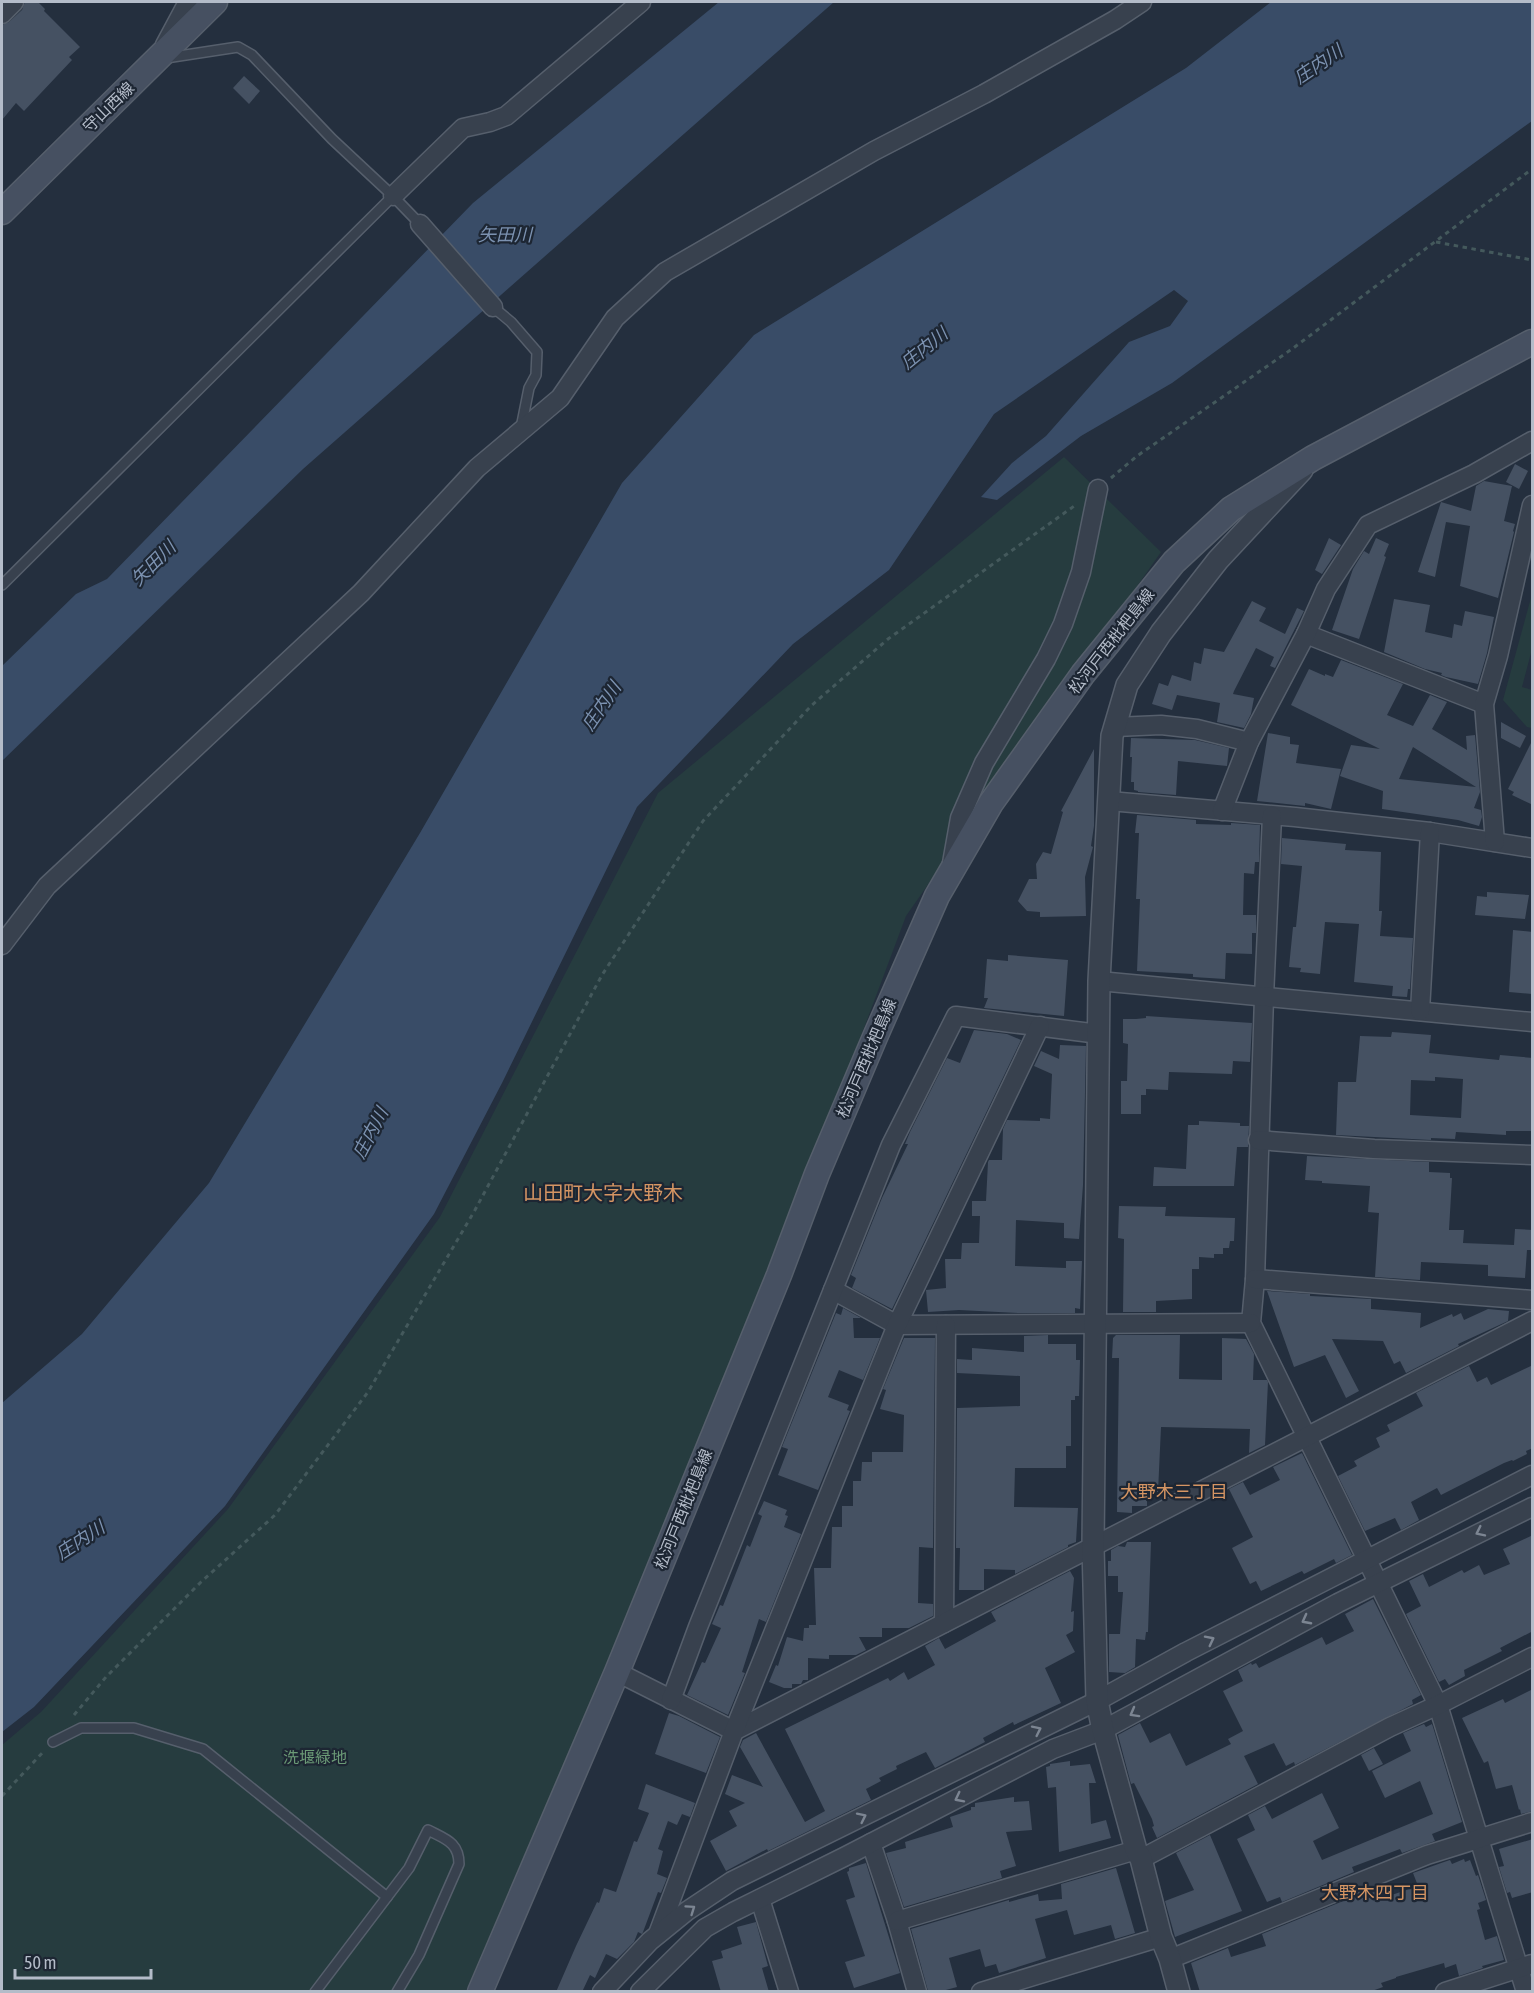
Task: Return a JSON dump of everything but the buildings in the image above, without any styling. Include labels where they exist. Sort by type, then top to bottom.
[{"type":"main road","name":"守山西線","points":[[2,212],[215,2]]},
{"type":"main road","name":"松河戸西枇杷島線","points":[[480,1992],[617,1672],[779,1275],[817,1174],[937,896],[991,803],[1077,683],[1174,562],[1231,508],[1313,458],[1533,342]]},
{"type":"street","points":[[2,14],[14,2]]},
{"type":"street","points":[[157,60],[188,2]]},
{"type":"street","points":[[393,196],[463,128],[506,116],[641,2]]},
{"type":"street","points":[[2,945],[47,886],[361,593],[477,468],[560,398],[615,318],[665,272],[874,151],[984,93],[1142,2]]},
{"type":"street","points":[[420,224],[493,307]]},
{"type":"street","points":[[1222,811],[1249,742],[1306,634],[1326,589],[1368,525],[1474,474],[1533,441]]},
{"type":"street","points":[[1179,1992],[1161,1937],[1102,1730],[1096,1701],[1093,1546],[1099,1034],[1112,736],[1127,685],[1161,633],[1218,560],[1313,458]]},
{"type":"street","points":[[950,873],[960,818],[984,763],[1046,659],[1063,624],[1081,572],[1098,489]]},
{"type":"street","points":[[1495,842],[1484,704],[1498,656],[1533,505]]},
{"type":"street","points":[[1306,634],[1484,704]]},
{"type":"street","points":[[1115,727],[1170,726],[1197,729],[1249,742]]},
{"type":"street","points":[[1109,801],[1430,832],[1533,848]]},
{"type":"street","points":[[1272,816],[1263,997],[1255,1279],[1251,1323],[1438,1705],[1480,1838],[1526,1966],[1526,1992]]},
{"type":"street","points":[[1420,1011],[1430,832]]},
{"type":"street","points":[[1100,981],[1533,1022]]},
{"type":"street","points":[[671,1700],[698,1627],[891,1145],[956,1016],[1099,1034]]},
{"type":"street","points":[[658,1934],[734,1731],[897,1325],[1040,1026]]},
{"type":"street","points":[[1258,1140],[1374,1149],[1533,1155]]},
{"type":"street","points":[[1255,1279],[1533,1300]]},
{"type":"street","points":[[833,1290],[897,1325],[1251,1323]]},
{"type":"street","points":[[734,1731],[1533,1321]]},
{"type":"street","points":[[944,1623],[946,1325]]},
{"type":"street","points":[[602,1992],[658,1934],[687,1911],[732,1881],[1096,1701],[1186,1652],[1533,1475]]},
{"type":"street","points":[[640,1992],[705,1928],[1053,1749],[1102,1730],[1378,1582],[1533,1507]]},
{"type":"street","points":[[897,1920],[1139,1855],[1390,1726],[1438,1705],[1533,1657]]},
{"type":"street","points":[[617,1672],[734,1731]]},
{"type":"street","points":[[1170,1959],[1426,1855],[1533,1822]]},
{"type":"street","points":[[871,1843],[897,1920],[917,1992]]},
{"type":"street","points":[[760,1899],[789,1992]]},
{"type":"street","points":[[981,1992],[1161,1937]]},
{"type":"street","points":[[1445,1992],[1526,1966]]},
{"type":"lane","points":[[157,60],[238,47],[252,56],[332,139],[420,224]]},
{"type":"lane","points":[[2,585],[393,196]]},
{"type":"lane","points":[[493,307],[511,322],[537,352],[536,375],[529,388],[520,432]]},
{"type":"lane","points":[[52,1742],[81,1728],[134,1728],[203,1749],[387,1897]]},
{"type":"lane","points":[[315,1992],[409,1868],[428,1830],[453,1844],[459,1853],[459,1864],[419,1955],[397,1992]]},
{"type":"path","points":[[2,1796],[52,1742],[106,1677],[200,1583],[275,1515],[368,1392],[476,1210],[602,975],[703,821],[812,705],[888,639],[1098,489],[1137,456],[1292,349],[1533,169]]},
{"type":"path","points":[[1436,242],[1533,260]]},
{"type":"green space","name":"洗堰緑地","points":[[1064,457],[1161,552],[906,916],[729,1388],[466,1991],[2,1992],[2,1745],[41,1712],[228,1509],[440,1217],[658,793]]},
{"type":"green space","points":[[1532,594],[1532,649],[1522,687],[1532,690],[1532,728],[1527,727],[1503,700]]},
{"type":"water","name":"矢田川","points":[[719,2],[834,2],[303,469],[2,761],[2,666],[76,594],[107,579],[473,203]]},
{"type":"water","name":"庄内川","points":[[1271,2],[1532,2],[1532,121],[1172,383],[1081,436],[997,500],[981,497],[1012,463],[1046,436],[1129,342],[1170,326],[1188,301],[1174,290],[994,414],[889,570],[793,644],[637,807],[502,1083],[434,1214],[225,1506],[34,1707],[2,1732],[2,1403],[82,1334],[209,1183],[420,833],[622,483],[754,335],[1186,68]]},
{"type":"district","name":"山田町大字大野木","points":[[603,1192]]},
{"type":"district","name":"大野木三丁目","points":[[1174,1491]]},
{"type":"district","name":"大野木四丁目","points":[[1375,1892]]}]
